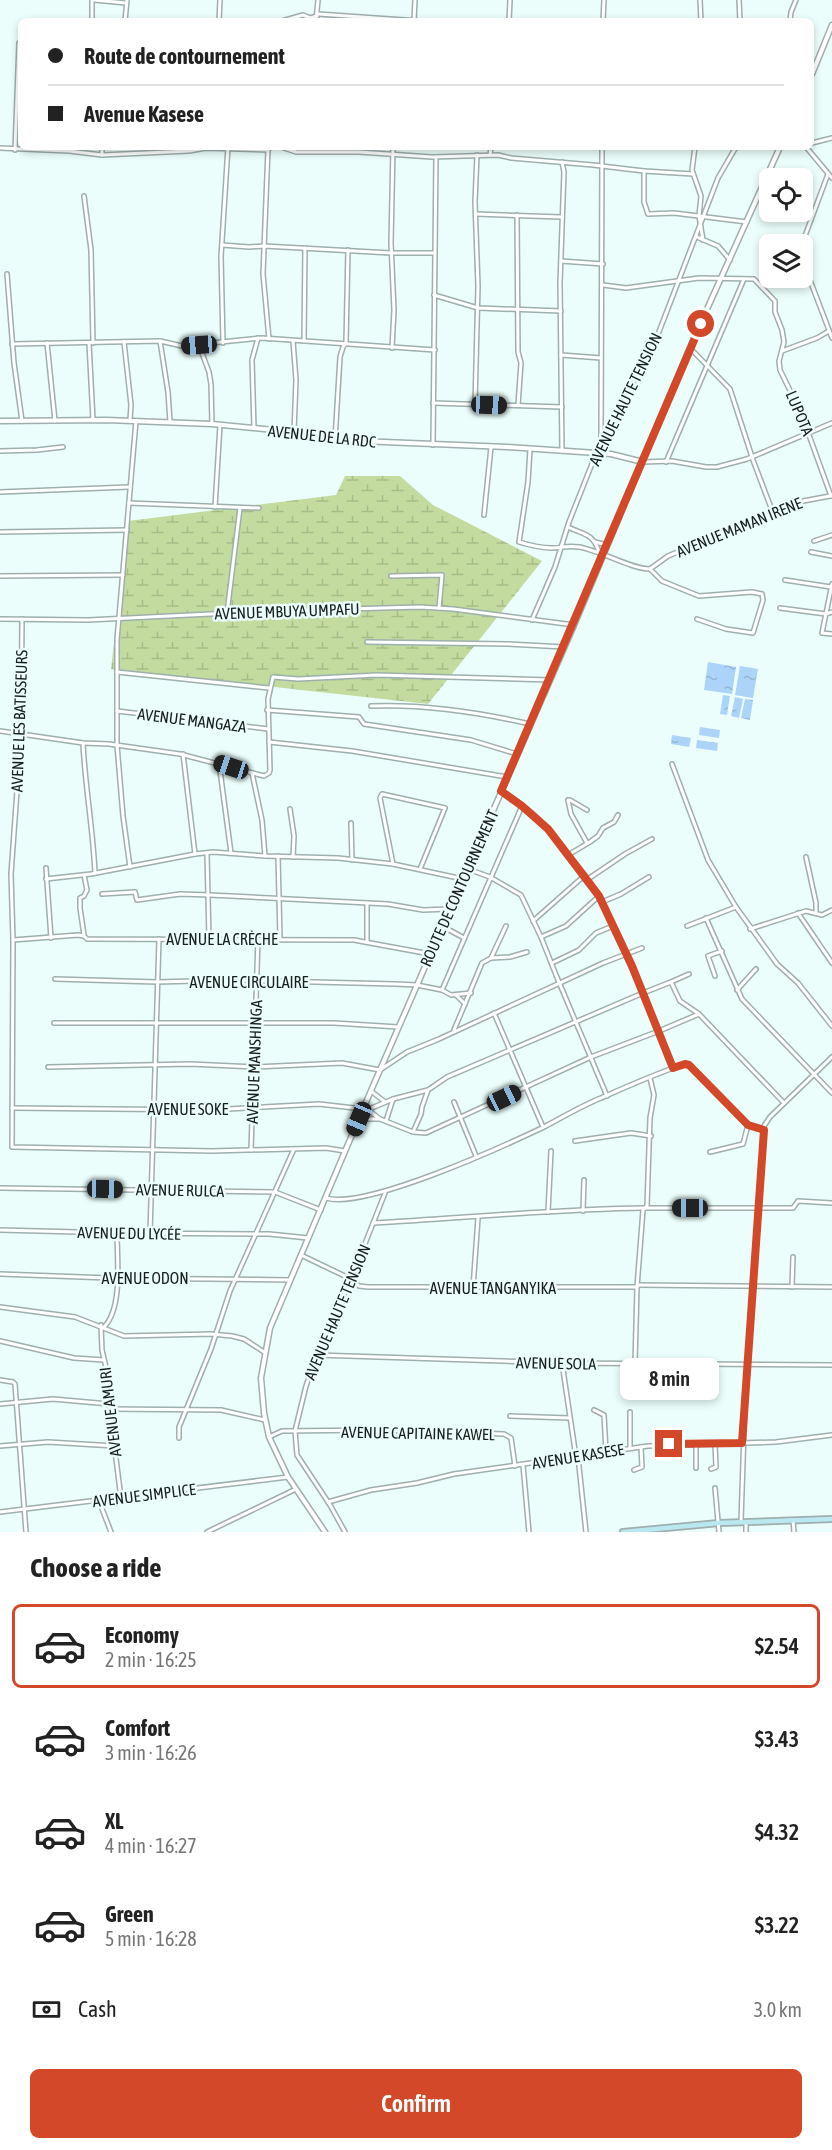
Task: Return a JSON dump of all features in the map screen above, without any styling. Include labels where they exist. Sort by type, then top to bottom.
[{"type":"main road","points":[[623,1532],[679,1529],[743,1521],[832,1519]]},
{"type":"street","points":[[92,18],[93,0],[126,1],[125,18]]},
{"type":"street","points":[[219,18],[220,0]]},
{"type":"street","points":[[318,0],[317,17],[341,18]]},
{"type":"street","points":[[414,18],[415,0]]},
{"type":"street","points":[[509,18],[510,0]]},
{"type":"street","points":[[603,18],[604,0]]},
{"type":"street","points":[[700,0],[701,18]]},
{"type":"street","points":[[739,0],[740,18]]},
{"type":"street","points":[[791,18],[796,0]]},
{"type":"street","points":[[292,18],[303,15],[313,18]]},
{"type":"street","points":[[814,69],[832,25]]},
{"type":"street","points":[[15,150],[18,70]]},
{"type":"street","points":[[814,142],[832,138]]},
{"type":"street","points":[[0,148],[18,150]]},
{"type":"street","points":[[66,150],[102,155],[186,150]]},
{"type":"street","points":[[102,150],[102,155]]},
{"type":"street","points":[[223,343],[222,245],[228,150]]},
{"type":"street","points":[[269,150],[263,274],[269,339]]},
{"type":"street","points":[[290,150],[436,157],[490,155],[693,174]]},
{"type":"street","points":[[392,348],[394,310],[391,253],[393,150]]},
{"type":"street","points":[[490,155],[491,150]]},
{"type":"street","points":[[602,150],[602,441]]},
{"type":"street","points":[[695,150],[693,174],[701,196],[699,216],[703,240]]},
{"type":"street","name":"AVENUE HAUTE TENSION","points":[[532,620],[555,567],[602,441],[607,439],[638,372],[652,350],[718,178],[733,150]]},
{"type":"street","name":"ROUTE DE CONTOURNEMENT","points":[[325,1532],[288,1477],[269,1437],[261,1378],[270,1328],[398,1027],[574,625],[601,552],[607,545],[690,348],[779,150]]},
{"type":"street","points":[[808,150],[832,178]]},
{"type":"street","points":[[476,404],[478,308],[474,202],[477,155]]},
{"type":"street","points":[[433,445],[436,157]]},
{"type":"street","points":[[562,162],[564,172],[561,217],[562,451]]},
{"type":"street","points":[[644,171],[644,202],[647,214],[671,213],[747,222]]},
{"type":"street","points":[[806,234],[828,174]]},
{"type":"street","points":[[84,196],[91,250],[93,420]]},
{"type":"street","points":[[476,214],[561,217]]},
{"type":"street","points":[[517,215],[520,363],[518,405]]},
{"type":"street","points":[[697,237],[718,246],[730,260]]},
{"type":"street","points":[[222,245],[434,253]]},
{"type":"street","points":[[304,341],[305,248]]},
{"type":"street","points":[[335,440],[340,357],[346,343],[348,250]]},
{"type":"street","points":[[561,261],[603,264]]},
{"type":"street","points":[[6,274],[22,422]]},
{"type":"street","points":[[603,285],[626,288],[659,282],[678,283],[699,278],[744,279],[666,462]]},
{"type":"street","name":"LUPOTA","points":[[744,279],[754,279],[772,298],[784,342],[779,364],[781,373],[809,434],[831,496]]},
{"type":"street","points":[[813,288],[832,338]]},
{"type":"street","points":[[434,296],[478,308],[561,311]]},
{"type":"street","points":[[782,351],[815,339],[829,331]]},
{"type":"street","points":[[254,428],[252,360],[258,339]]},
{"type":"street","points":[[12,344],[160,341],[177,346],[269,339],[435,350]]},
{"type":"street","points":[[160,341],[170,422]]},
{"type":"street","points":[[293,341],[296,380],[294,432]]},
{"type":"street","points":[[124,342],[131,405],[130,420]]},
{"type":"street","points":[[47,343],[55,421]]},
{"type":"street","points":[[199,345],[211,384],[212,424]]},
{"type":"street","points":[[690,348],[730,389],[773,513]]},
{"type":"street","points":[[561,355],[602,358]]},
{"type":"street","points":[[433,403],[562,407]]},
{"type":"street","name":"AVENUE DE LA RDC","points":[[0,421],[130,420],[220,424],[294,432],[335,440],[610,454],[643,462]]},
{"type":"street","points":[[130,867],[117,745],[117,672],[129,487],[136,421]]},
{"type":"street","points":[[643,462],[680,462],[714,468],[752,456],[832,423]]},
{"type":"street","points":[[215,507],[220,424]]},
{"type":"street","points":[[0,451],[63,447]]},
{"type":"street","points":[[484,515],[491,447]]},
{"type":"street","points":[[530,449],[527,492],[519,541],[551,548],[563,545],[601,552],[635,566],[650,569],[662,581],[699,596],[756,592],[762,594],[763,600],[753,633],[726,629],[696,619]]},
{"type":"street","points":[[0,492],[129,487]]},
{"type":"street","name":"AVENUE MAMAN IRENE","points":[[650,569],[668,556],[773,513],[803,501],[831,496]]},
{"type":"street","points":[[129,502],[259,508]]},
{"type":"street","points":[[227,613],[240,507]]},
{"type":"street","points":[[568,527],[591,536],[601,552]]},
{"type":"street","points":[[0,532],[127,530]]},
{"type":"street","points":[[814,541],[832,535]]},
{"type":"street","points":[[596,542],[607,545]]},
{"type":"street","points":[[811,552],[832,556]]},
{"type":"street","points":[[0,576],[123,575]]},
{"type":"street","points":[[391,576],[441,575],[440,608]]},
{"type":"street","points":[[785,580],[832,585],[822,633],[832,634]]},
{"type":"street","name":"AVENUE MBUYA UMPAFU","points":[[0,619],[88,620],[327,609],[440,608],[574,625]]},
{"type":"street","points":[[780,608],[826,614],[832,612]]},
{"type":"street","name":"AVENUE LES BATISSEURS","points":[[22,619],[21,734],[11,874],[12,1147],[152,1150]]},
{"type":"street","points":[[367,642],[564,647]]},
{"type":"street","points":[[117,672],[269,688]]},
{"type":"street","points":[[0,730],[83,743],[183,754],[264,776],[270,773],[267,710],[269,688],[273,677],[298,679],[368,675],[550,680]]},
{"type":"street","points":[[371,706],[430,706],[530,724]]},
{"type":"street","points":[[267,710],[359,717],[364,724],[471,740],[518,754]]},
{"type":"street","name":"AVENUE MANGAZA","points":[[117,711],[268,729]]},
{"type":"street","points":[[269,742],[342,750],[507,777]]},
{"type":"street","points":[[83,743],[96,873]]},
{"type":"street","points":[[183,754],[195,854]]},
{"type":"street","points":[[219,763],[231,853]]},
{"type":"street","points":[[672,764],[708,860],[736,907],[777,964],[798,983],[832,1026]]},
{"type":"street","points":[[252,773],[265,856]]},
{"type":"street","points":[[501,791],[522,806],[553,834],[599,896],[643,993],[673,1068]]},
{"type":"street","points":[[393,864],[380,798],[382,794],[445,808],[420,869]]},
{"type":"street","points":[[587,810],[568,800],[571,814],[587,843]]},
{"type":"street","points":[[442,990],[522,806]]},
{"type":"street","points":[[290,809],[294,857]]},
{"type":"street","points":[[568,855],[598,836],[601,830],[614,822],[618,816]]},
{"type":"street","points":[[351,823],[352,860]]},
{"type":"street","points":[[533,921],[586,878],[652,839]]},
{"type":"street","points":[[46,879],[96,873],[195,854],[231,853],[265,856],[317,856],[393,864],[463,879]]},
{"type":"street","points":[[207,854],[209,939]]},
{"type":"street","points":[[278,856],[280,939]]},
{"type":"street","points":[[806,856],[815,895],[816,912]]},
{"type":"street","points":[[46,868],[51,938]]},
{"type":"street","points":[[468,869],[490,877],[519,893],[541,937],[608,1096]]},
{"type":"street","points":[[84,875],[87,890],[80,898],[84,936]]},
{"type":"street","points":[[602,902],[621,894],[649,877]]},
{"type":"street","points":[[102,894],[135,892],[137,900],[180,894],[388,904],[423,910],[450,909]]},
{"type":"street","points":[[541,937],[567,926],[599,896]]},
{"type":"street","points":[[367,903],[367,942]]},
{"type":"street","points":[[687,926],[736,907]]},
{"type":"street","points":[[750,929],[798,913],[809,911],[823,915],[832,910]]},
{"type":"street","points":[[798,913],[832,963]]},
{"type":"street","points":[[706,918],[737,990],[751,1010],[832,1093]]},
{"type":"street","points":[[442,926],[464,938]]},
{"type":"street","points":[[491,958],[506,926]]},
{"type":"street","points":[[552,963],[579,950],[596,933],[613,926]]},
{"type":"street","name":"AVENUE LA CRÈCHE","points":[[13,940],[84,936],[87,939],[354,940],[430,954]]},
{"type":"street","points":[[150,1233],[159,939]]},
{"type":"street","name":"AVENUE MANSHINGA","points":[[251,1150],[258,939]]},
{"type":"street","points":[[48,1067],[190,1064],[255,1067],[342,1063],[380,1070],[420,1045],[603,963],[642,948]]},
{"type":"street","points":[[715,976],[708,955],[722,951]]},
{"type":"street","points":[[453,1032],[482,963],[491,958],[510,957],[527,952]]},
{"type":"street","points":[[737,990],[756,969]]},
{"type":"street","points":[[365,1109],[428,1090],[447,1077],[689,974]]},
{"type":"street","name":"AVENUE CIRCULAIRE","points":[[55,979],[157,982],[233,980],[417,985],[456,995]]},
{"type":"street","points":[[671,982],[678,999],[699,1014],[784,1103]]},
{"type":"street","points":[[456,995],[471,993]]},
{"type":"street","points":[[456,995],[465,1004]]},
{"type":"street","points":[[494,1013],[543,1128]]},
{"type":"street","points":[[365,1109],[386,1122],[413,1132],[426,1133],[591,1058],[699,1014]]},
{"type":"street","points":[[54,1023],[333,1023],[398,1027]]},
{"type":"street","points":[[746,1532],[743,1521],[742,1443],[764,1130],[766,1121],[832,1057]]},
{"type":"street","points":[[326,1198],[340,1200],[385,1193],[476,1157],[608,1096],[685,1064],[691,1066],[748,1125],[764,1130]]},
{"type":"street","points":[[635,1364],[638,1286],[647,1206],[650,1116],[654,1095],[650,1078]]},
{"type":"street","points":[[413,1132],[428,1090]]},
{"type":"street","points":[[371,1091],[386,1102]]},
{"type":"street","points":[[386,1122],[393,1099]]},
{"type":"street","points":[[454,1102],[476,1157]]},
{"type":"street","name":"AVENUE SOKE","points":[[12,1108],[252,1109],[311,1104],[365,1109]]},
{"type":"street","points":[[359,1119],[380,1119]]},
{"type":"street","points":[[710,1152],[744,1144],[748,1125]]},
{"type":"street","points":[[574,1141],[631,1133],[651,1136]]},
{"type":"street","points":[[179,1438],[177,1433],[185,1410],[237,1278],[294,1148]]},
{"type":"street","points":[[152,1150],[332,1148],[346,1151]]},
{"type":"street","points":[[548,1212],[551,1151]]},
{"type":"street","points":[[583,1211],[584,1180]]},
{"type":"street","name":"AVENUE RULCA","points":[[0,1188],[275,1192],[321,1210]]},
{"type":"street","name":"AVENUE HAUTE TENSION","points":[[345,1532],[297,1455],[295,1431],[316,1355],[351,1279],[385,1193]]},
{"type":"street","points":[[374,1223],[645,1208],[792,1208],[798,1201],[832,1203]]},
{"type":"street","points":[[473,1288],[478,1218]]},
{"type":"street","name":"AVENUE DU LYCÉE","points":[[0,1230],[269,1234],[308,1238]]},
{"type":"street","points":[[102,1326],[110,1320],[114,1311],[117,1233]]},
{"type":"street","name":"AVENUE TANGANYIKA","points":[[301,1255],[351,1279],[359,1286],[379,1288],[832,1287]]},
{"type":"street","points":[[792,1287],[793,1257]]},
{"type":"street","name":"AVENUE ODON","points":[[0,1274],[290,1280]]},
{"type":"street","points":[[0,1307],[67,1315],[124,1336],[216,1335],[244,1339],[264,1352]]},
{"type":"street","name":"AVENUE AMURI","points":[[102,1326],[121,1498]]},
{"type":"street","points":[[0,1341],[74,1358],[104,1360]]},
{"type":"street","name":"AVENUE SOLA","points":[[316,1355],[562,1363],[832,1365]]},
{"type":"street","points":[[562,1363],[586,1532]]},
{"type":"street","points":[[0,1380],[14,1382],[26,1532]]},
{"type":"street","points":[[0,1404],[53,1399],[110,1404]]},
{"type":"street","points":[[110,1409],[220,1410],[265,1420]]},
{"type":"street","points":[[594,1410],[604,1415],[606,1452]]},
{"type":"street","points":[[630,1412],[630,1448]]},
{"type":"street","points":[[510,1416],[570,1418]]},
{"type":"street","name":"AVENUE CAPITAINE KAWEL","points":[[295,1431],[369,1430],[504,1434],[511,1438],[515,1466]]},
{"type":"street","points":[[269,1437],[279,1431],[295,1431]]},
{"type":"street","name":"AVENUE KASESE","points":[[328,1502],[371,1490],[417,1483],[454,1474],[630,1448],[786,1442],[832,1435]]},
{"type":"street","points":[[0,1446],[48,1442],[115,1446]]},
{"type":"street","points":[[711,1469],[716,1467],[715,1443]]},
{"type":"street","points":[[696,1444],[696,1468]]},
{"type":"street","points":[[634,1470],[642,1467],[641,1447]]},
{"type":"street","points":[[523,1465],[529,1532]]},
{"type":"street","name":"AVENUE SIMPLICE","points":[[0,1512],[288,1477]]},
{"type":"street","points":[[715,1488],[719,1532]]},
{"type":"street","points":[[207,1532],[296,1489]]},
{"type":"street","points":[[99,1501],[111,1532]]},
{"type":"street","points":[[793,1520],[794,1532]]},
{"type":"green space","points":[[345,476],[400,476],[433,505],[542,561],[428,704],[111,669],[128,521],[336,495]]},
{"type":"water","points":[[708,662],[736,667],[732,694],[704,690]]},
{"type":"water","points":[[740,666],[758,669],[753,698],[735,695]]},
{"type":"water","points":[[723,695],[730,696],[727,715],[720,714]]},
{"type":"water","points":[[735,697],[743,699],[739,718],[731,716]]},
{"type":"water","points":[[745,699],[753,700],[750,720],[741,718]]},
{"type":"water","points":[[700,727],[720,730],[719,738],[699,735]]},
{"type":"water","points":[[672,735],[691,738],[689,747],[671,744]]},
{"type":"water","points":[[697,740],[718,743],[717,751],[696,748]]},
{"type":"route","points":[[669,1444],[742,1443],[764,1130],[748,1125],[691,1066],[685,1064],[673,1068],[632,966],[599,896],[558,839],[512,797],[501,791],[701,324]]}]
